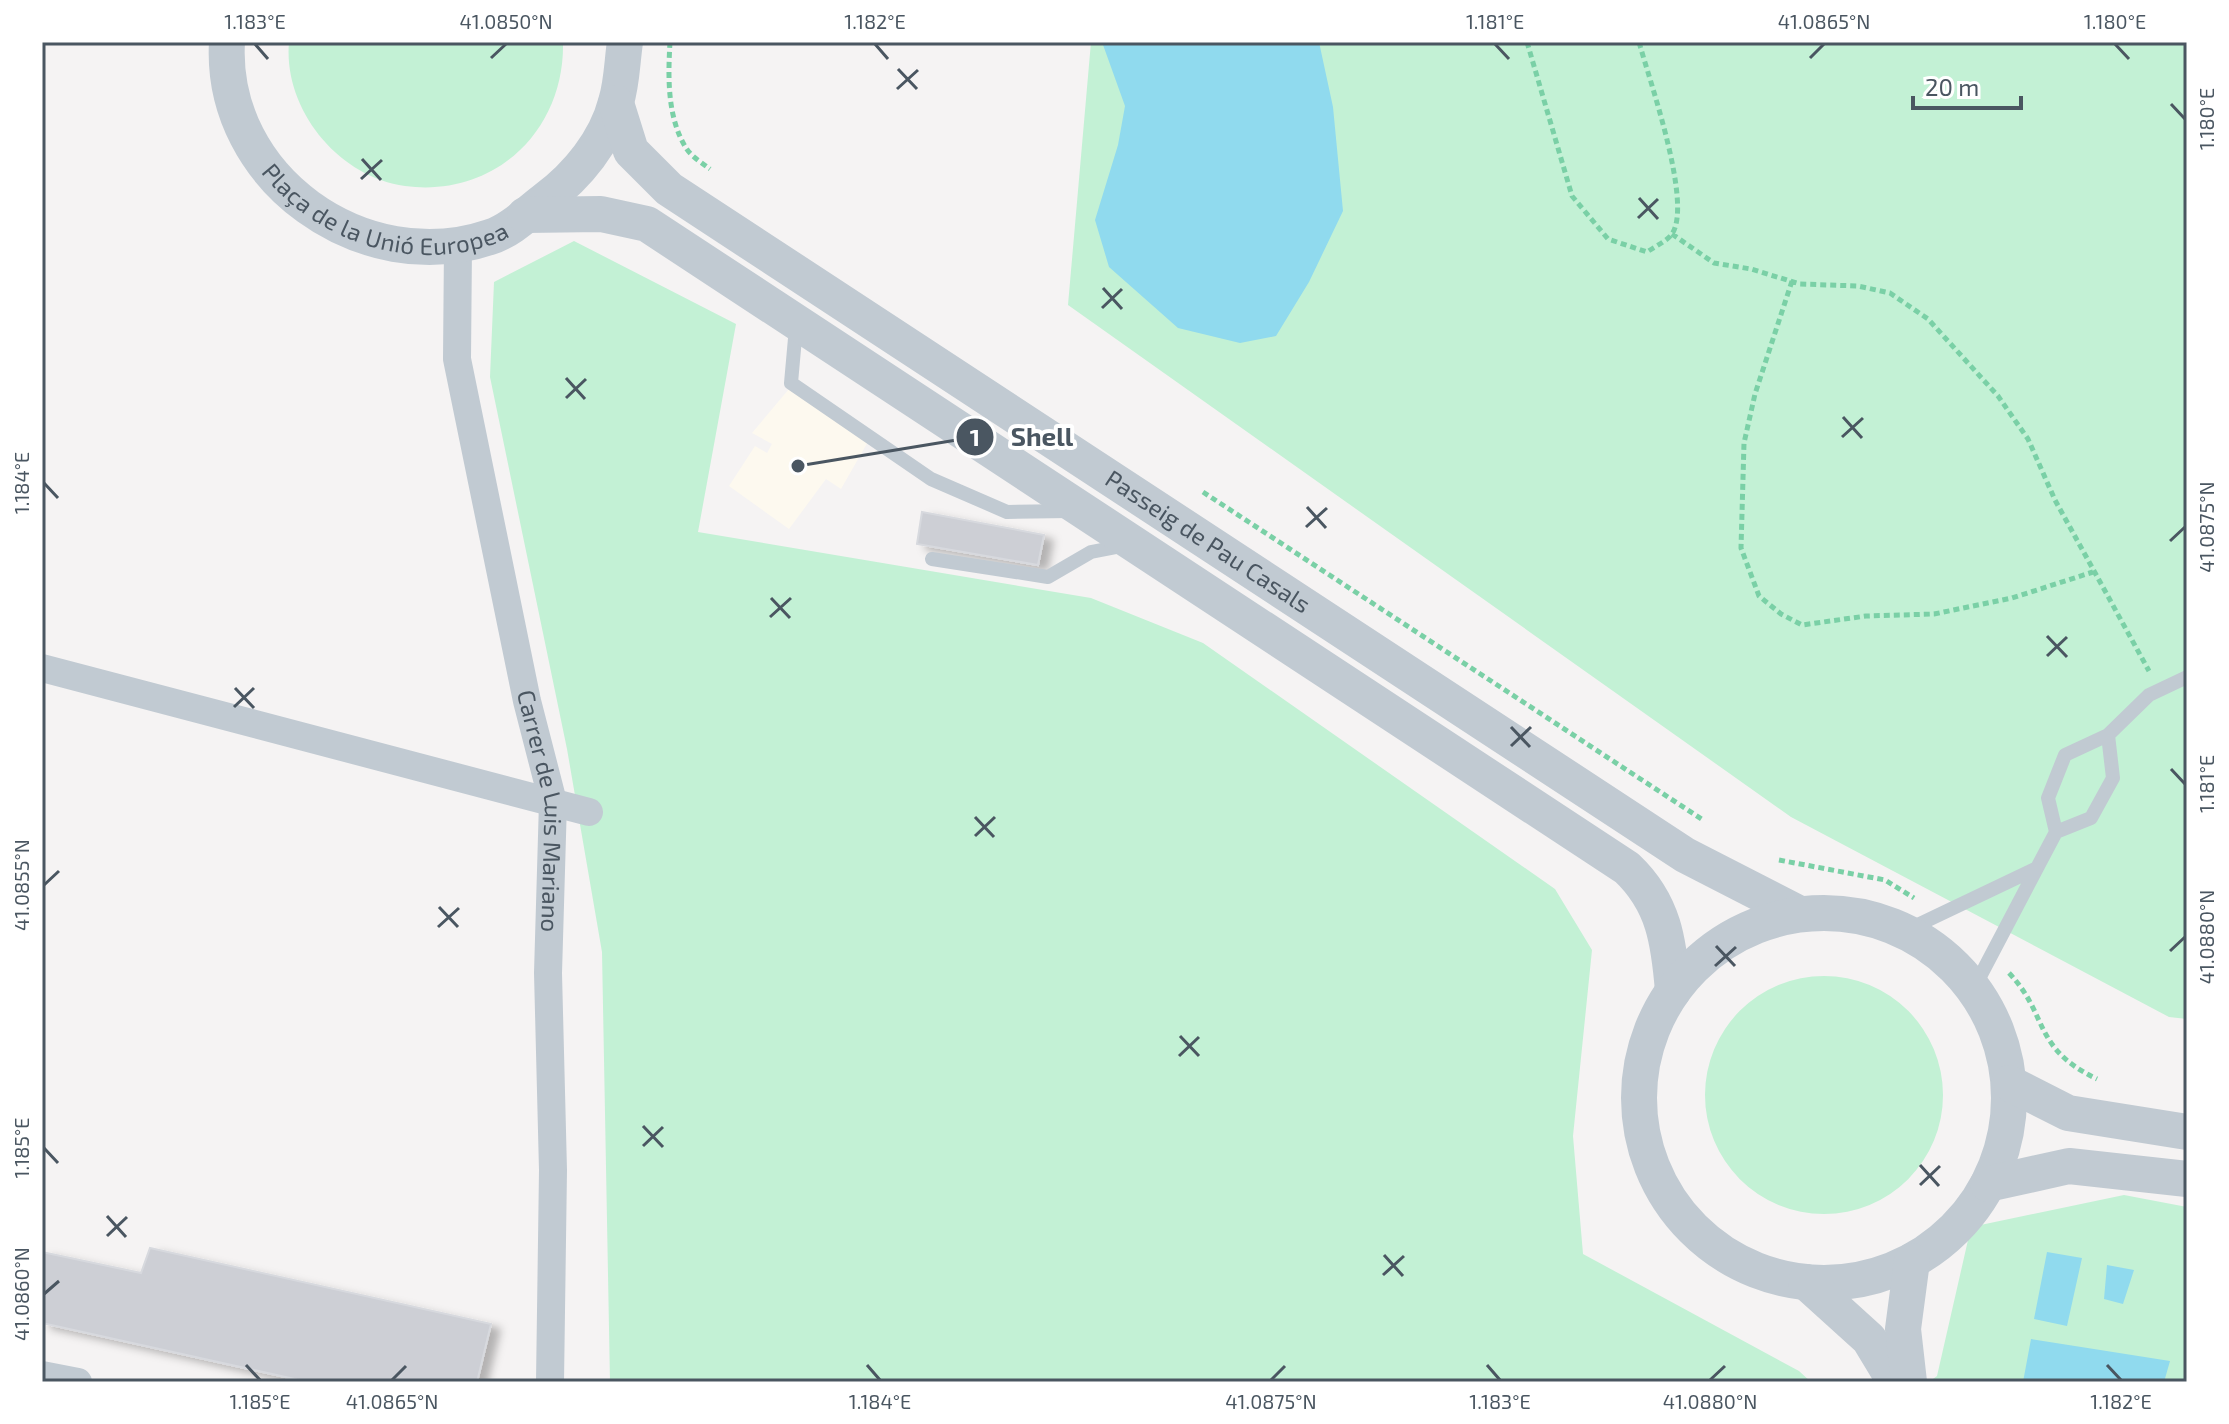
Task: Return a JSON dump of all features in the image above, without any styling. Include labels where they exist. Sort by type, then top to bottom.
[{"type":"street","name":"Plaça de la Unió Europea","points":[[227,42],[228,77],[246,133],[278,182],[302,204],[329,222],[387,245],[458,246],[494,236],[564,186],[580,167],[595,147],[616,103],[625,42]]},
{"type":"street","name":"Passeig de Pau Casals","points":[[616,103],[631,151],[669,189],[1685,855],[1800,914]]},
{"type":"street","name":"Passeig de Pau Casals","points":[[525,215],[601,214],[647,224],[1627,868],[1651,894],[1659,909],[1670,954],[1673,991]]},
{"type":"street","name":"Carrer de Luis Mariano","points":[[458,246],[457,359],[527,701],[553,802],[548,973],[553,1170],[550,1382]]},
{"type":"street","points":[[42,668],[589,812]]},
{"type":"street","points":[[1800,914],[1854,915],[1905,931],[1943,955],[1974,988],[1998,1033],[2009,1083],[2006,1135],[1988,1184],[1956,1228],[1912,1261],[1860,1279],[1806,1282],[1757,1270],[1711,1245],[1675,1208],[1651,1163],[1643,1139],[1639,1087],[1649,1037],[1673,991],[1708,954],[1751,928],[1800,914]]},
{"type":"street","points":[[2009,1083],[2068,1113],[2187,1132]]},
{"type":"street","points":[[1988,1184],[2069,1166],[2187,1179]]},
{"type":"street","points":[[1898,1382],[1912,1261]]},
{"type":"street","points":[[1806,1282],[1869,1339],[1898,1382]]},
{"type":"street","points":[[42,1375],[78,1382]]},
{"type":"lane","points":[[797,323],[791,383],[931,479],[1007,512],[1081,511]]},
{"type":"lane","points":[[932,559],[1048,577],[1091,552],[1131,544]]},
{"type":"lane","points":[[2056,832],[2048,798],[2065,755],[2108,735],[2149,695],[2187,677]]},
{"type":"lane","points":[[1974,988],[2056,832],[2091,818],[2113,778],[2108,735]]},
{"type":"lane","points":[[1905,931],[2037,868]]},
{"type":"path","points":[[670,42],[668,78],[675,119],[687,150],[714,173]]},
{"type":"path","points":[[1527,42],[1572,196],[1608,239],[1647,252],[1672,234],[1679,207],[1670,148],[1639,42]]},
{"type":"path","points":[[1672,234],[1714,263],[1751,269],[1792,281],[1858,286],[1890,293],[1928,319],[1998,396],[2028,439],[2093,572],[2160,690]]},
{"type":"path","points":[[1792,281],[1755,394],[1744,443],[1741,548],[1759,596],[1781,614],[1802,625],[1866,616],[1934,614],[2012,598],[2093,572]]},
{"type":"path","points":[[1190,483],[1712,826]]},
{"type":"path","points":[[1766,854],[1780,861],[1885,880],[1940,914]]},
{"type":"path","points":[[1992,954],[2015,979],[2047,1043],[2074,1068],[2103,1082]]},
{"type":"shaded area","points":[[789,389],[869,440],[841,489],[826,479],[789,529],[729,486],[755,446],[767,453],[772,444],[752,433]]},
{"type":"green space","points":[[289,42],[563,42],[560,74],[552,103],[538,129],[518,152],[495,169],[468,181],[438,187],[405,186],[381,180],[337,154],[305,115],[295,92]]},
{"type":"green space","points":[[1091,42],[2187,42],[2187,1019],[2169,1017],[1791,817],[1068,305]]},
{"type":"green space","points":[[574,241],[736,324],[698,532],[1091,598],[1203,643],[1555,889],[1592,950],[1573,1136],[1583,1254],[1799,1371],[1811,1382],[610,1382],[602,952],[567,749],[490,377],[494,282]]},
{"type":"green space","points":[[1824,976],[1869,986],[1890,996],[1908,1011],[1923,1029],[1933,1050],[1943,1095],[1933,1140],[1923,1161],[1908,1179],[1890,1194],[1869,1204],[1824,1214],[1779,1204],[1758,1194],[1740,1179],[1725,1161],[1715,1140],[1705,1095],[1715,1050],[1725,1029],[1740,1011],[1758,996],[1779,986]]},
{"type":"green space","points":[[2124,1195],[2187,1207],[2187,1382],[1929,1382],[1937,1376],[1971,1227]]},
{"type":"water","points":[[1102,42],[1319,42],[1333,107],[1343,211],[1309,282],[1276,336],[1240,343],[1178,328],[1109,267],[1095,220],[1118,145],[1125,106]]},
{"type":"water","points":[[2047,1252],[2082,1258],[2067,1326],[2034,1319]]},
{"type":"water","points":[[2107,1265],[2134,1270],[2123,1304],[2104,1299]]},
{"type":"water","points":[[2031,1339],[2170,1361],[2164,1382],[2023,1382]]},
{"type":"building","points":[[922,512],[1044,535],[1038,565],[917,544]]},
{"type":"building","points":[[150,1248],[491,1324],[477,1382],[308,1382],[42,1323],[42,1252],[141,1273]]},
{"type":"place","name":"Shell","points":[[798,466]]}]
